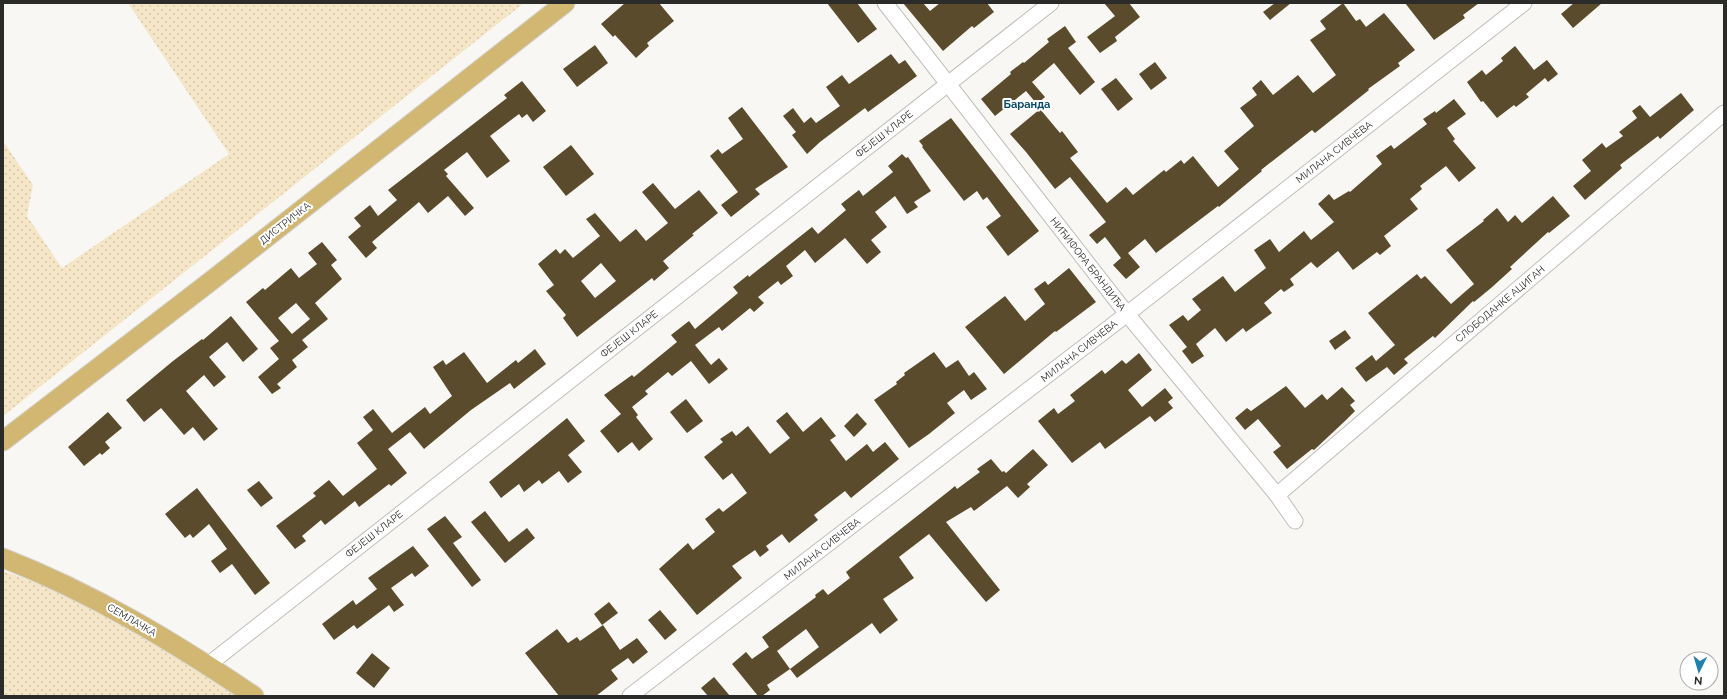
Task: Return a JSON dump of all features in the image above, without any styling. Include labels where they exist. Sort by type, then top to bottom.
[{"type":"main road","name":"ДИСТРИЧКА","points":[[3,441],[211,281],[565,3]]},
{"type":"main road","name":"СЕМЛАЧКА","points":[[3,558],[50,576],[93,597],[208,665],[254,696]]},
{"type":"street","name":"НИЋИФОРА БРАНДИЋА","points":[[885,3],[1127,314],[1277,495],[1294,521]]},
{"type":"street","name":"ФЕЈЕШ КЛАРЕ","points":[[208,665],[1051,3]]},
{"type":"street","name":"МИЛАНА СИВЧЕВА","points":[[630,696],[1127,314],[1524,3]]},
{"type":"street","name":"СЛОБОДАНКЕ АЦИГАН","points":[[1277,495],[1724,113]]},
{"type":"shaded area","points":[[128,3],[524,3],[3,416],[3,141],[33,185],[27,216],[62,268],[229,154]]},
{"type":"shaded area","points":[[3,571],[50,587],[104,610],[236,696],[3,696]]},
{"type":"building","points":[[625,3],[659,3],[674,21],[647,43],[649,46],[636,58],[615,35],[613,37],[601,24]]},
{"type":"building","points":[[827,3],[857,3],[877,29],[858,43]]},
{"type":"building","points":[[903,3],[923,3],[930,11],[940,3],[987,3],[994,12],[974,28],[972,26],[943,51]]},
{"type":"building","points":[[1104,3],[1129,3],[1140,17],[1115,37],[1117,41],[1100,53],[1087,37],[1115,16]]},
{"type":"building","points":[[1275,3],[1291,3],[1270,20],[1263,12]]},
{"type":"building","points":[[1343,3],[1356,21],[1360,19],[1366,27],[1384,13],[1415,50],[1398,63],[1400,66],[1368,89],[1369,90],[1315,133],[1312,130],[1261,170],[1262,171],[1219,207],[1218,206],[1156,253],[1145,239],[1128,253],[1140,267],[1126,279],[1113,265],[1121,258],[1105,237],[1097,244],[1089,235],[1106,222],[1070,177],[1055,189],[1010,134],[1040,109],[1060,133],[1062,131],[1078,152],[1070,158],[1107,203],[1126,187],[1133,195],[1164,170],[1166,172],[1181,160],[1184,164],[1193,156],[1218,187],[1239,169],[1224,151],[1254,126],[1240,108],[1257,95],[1252,88],[1261,80],[1273,95],[1298,75],[1313,93],[1336,75],[1310,40],[1326,29],[1320,21]]},
{"type":"building","points":[[1405,3],[1479,3],[1463,15],[1465,18],[1434,40]]},
{"type":"building","points":[[1574,3],[1602,3],[1573,28],[1561,14]]},
{"type":"building","points":[[1065,26],[1076,42],[1068,48],[1095,82],[1080,95],[1054,63],[1032,82],[1045,97],[1037,104],[1026,91],[995,116],[981,99],[1011,74],[1010,72],[1023,62],[1024,63],[1049,42],[1047,39]]},
{"type":"building","points":[[595,45],[608,63],[577,87],[563,69]]},
{"type":"building","points":[[1515,46],[1534,70],[1547,60],[1558,74],[1548,82],[1545,78],[1526,94],[1529,97],[1516,107],[1514,105],[1497,118],[1483,101],[1481,102],[1467,82],[1482,70],[1486,75],[1503,61],[1501,58]]},
{"type":"building","points":[[891,54],[899,64],[905,60],[917,76],[868,112],[865,108],[820,142],[807,154],[792,135],[796,132],[783,116],[793,108],[804,123],[811,117],[816,123],[840,106],[826,87],[842,75],[849,84]]},
{"type":"building","points":[[1155,62],[1167,78],[1151,90],[1139,74]]},
{"type":"building","points":[[1116,78],[1133,99],[1118,111],[1101,89]]},
{"type":"building","points":[[522,81],[546,111],[533,122],[527,114],[522,118],[519,114],[490,136],[510,161],[487,178],[467,152],[444,170],[448,174],[446,176],[474,208],[465,216],[448,196],[428,213],[419,202],[372,242],[377,248],[366,258],[348,237],[361,226],[354,218],[370,205],[378,216],[397,200],[388,190],[507,98],[504,95]]},
{"type":"building","points":[[1681,93],[1694,110],[1660,139],[1658,136],[1620,165],[1622,168],[1585,200],[1573,186],[1591,171],[1582,160],[1602,143],[1606,148],[1623,136],[1619,132],[1637,118],[1632,111],[1640,105],[1650,117]]},
{"type":"building","points":[[1454,99],[1466,114],[1447,128],[1455,139],[1453,141],[1476,168],[1459,182],[1446,166],[1420,186],[1422,189],[1410,199],[1418,209],[1384,236],[1391,246],[1380,255],[1377,252],[1353,270],[1338,251],[1317,268],[1311,262],[1290,279],[1294,285],[1284,292],[1281,289],[1264,303],[1272,313],[1246,332],[1243,328],[1226,342],[1215,328],[1196,344],[1204,356],[1192,364],[1182,351],[1187,347],[1169,325],[1183,315],[1188,321],[1201,310],[1192,299],[1223,276],[1235,292],[1266,268],[1254,250],[1270,239],[1279,252],[1304,231],[1311,240],[1334,222],[1318,204],[1329,194],[1334,200],[1349,191],[1350,192],[1382,164],[1376,156],[1391,145],[1394,149],[1427,124],[1423,119],[1435,111],[1436,113]]},
{"type":"building","points":[[742,107],[788,167],[755,189],[760,194],[731,217],[721,205],[738,192],[710,156],[718,149],[722,154],[743,139],[728,118]]},
{"type":"building","points":[[951,118],[1039,231],[1008,256],[986,227],[1001,216],[987,197],[983,200],[977,191],[964,201],[919,141]]},
{"type":"building","points":[[571,145],[594,174],[566,196],[543,167]]},
{"type":"building","points":[[902,154],[906,158],[908,157],[931,191],[914,202],[918,207],[907,214],[895,196],[875,212],[887,227],[871,240],[881,252],[867,264],[845,238],[815,263],[805,250],[786,266],[793,276],[781,285],[778,281],[758,297],[764,303],[754,312],[750,308],[722,331],[719,327],[695,345],[711,365],[719,358],[728,369],[709,384],[691,361],[672,376],[668,372],[645,391],[648,394],[632,407],[638,415],[636,417],[653,439],[639,451],[632,442],[618,453],[600,431],[621,414],[604,395],[632,375],[634,377],[677,342],[671,335],[689,321],[695,329],[738,293],[733,287],[748,275],[749,277],[812,227],[818,234],[846,210],[841,204],[859,190],[863,196],[893,172],[888,166]]},
{"type":"building","points":[[653,183],[675,209],[699,190],[718,213],[692,234],[694,235],[663,261],[669,268],[654,281],[652,278],[577,337],[563,318],[566,315],[546,291],[554,285],[538,264],[556,249],[560,254],[565,249],[573,258],[600,236],[586,219],[595,213],[620,242],[636,229],[646,241],[668,223],[642,192]],"holes":[[[601,263],[616,281],[595,298],[581,281]]]},
{"type":"building","points":[[1553,196],[1570,216],[1549,233],[1548,232],[1510,267],[1512,269],[1474,302],[1473,301],[1435,338],[1433,336],[1404,359],[1408,363],[1394,375],[1387,367],[1366,382],[1355,368],[1372,355],[1376,361],[1395,345],[1368,313],[1417,274],[1421,279],[1425,276],[1451,304],[1474,284],[1446,250],[1484,221],[1483,220],[1497,208],[1508,222],[1515,215],[1522,223]]},
{"type":"building","points":[[322,242],[337,260],[331,265],[342,279],[315,303],[328,319],[302,340],[308,347],[292,360],[297,367],[277,384],[281,388],[272,394],[258,377],[279,359],[270,348],[279,341],[246,302],[263,288],[265,290],[291,268],[299,278],[317,264],[308,253]],"holes":[[[296,303],[310,319],[292,334],[278,318]]]},
{"type":"building","points":[[1069,268],[1096,302],[1056,332],[1055,331],[1004,374],[965,327],[1005,296],[1025,321],[1045,304],[1034,289],[1045,281],[1048,285]]},
{"type":"building","points":[[231,316],[258,349],[243,362],[227,342],[209,357],[226,377],[214,387],[204,375],[186,391],[218,429],[204,441],[193,427],[184,435],[161,408],[144,422],[126,400],[173,361],[202,339],[203,340]]},
{"type":"building","points":[[1345,330],[1351,338],[1335,350],[1329,341]]},
{"type":"building","points":[[535,349],[546,364],[514,389],[510,383],[471,410],[424,449],[410,432],[388,449],[407,473],[391,486],[389,484],[359,507],[355,501],[325,525],[321,520],[302,536],[306,541],[295,549],[276,526],[316,496],[313,493],[329,480],[343,496],[377,469],[357,443],[373,430],[363,417],[373,409],[392,433],[425,407],[430,414],[452,396],[433,367],[443,360],[446,365],[464,352],[487,383],[516,360],[518,363]]},
{"type":"building","points":[[934,352],[946,368],[958,360],[969,376],[974,372],[987,389],[971,400],[964,390],[947,403],[955,413],[909,448],[874,400],[897,384],[896,382],[905,375],[904,373]]},
{"type":"building","points":[[1139,353],[1152,370],[1128,390],[1142,407],[1165,388],[1173,398],[1168,402],[1173,408],[1155,422],[1150,416],[1105,449],[1100,442],[1072,463],[1038,421],[1054,408],[1058,414],[1075,401],[1070,395],[1102,370],[1105,374],[1122,360],[1126,364]]},
{"type":"building","points":[[1286,386],[1305,408],[1322,394],[1327,400],[1342,387],[1355,401],[1350,405],[1355,411],[1345,421],[1314,450],[1312,449],[1287,469],[1273,452],[1281,446],[1258,419],[1245,430],[1235,418],[1247,408],[1251,411]]},
{"type":"building","points":[[686,399],[703,421],[687,433],[670,412]]},
{"type":"building","points":[[108,412],[122,428],[105,442],[110,448],[102,455],[100,453],[84,466],[68,447]]},
{"type":"building","points":[[787,412],[803,432],[821,417],[836,436],[830,440],[846,461],[867,444],[873,452],[885,442],[899,459],[851,498],[845,491],[814,515],[818,520],[789,543],[782,534],[766,546],[769,550],[760,557],[755,550],[732,566],[742,578],[697,615],[659,569],[688,543],[693,550],[715,532],[705,519],[719,508],[723,512],[747,493],[732,473],[723,480],[704,457],[723,442],[720,439],[732,431],[736,436],[748,426],[770,454],[790,438],[776,421]]},
{"type":"building","points":[[857,413],[867,424],[854,437],[844,426]]},
{"type":"building","points":[[567,418],[585,441],[568,455],[582,472],[568,483],[559,471],[542,484],[539,480],[524,492],[519,484],[501,498],[489,482]]},
{"type":"building","points":[[1033,449],[1048,465],[1027,484],[1030,487],[1018,498],[1007,486],[974,511],[971,507],[946,522],[1000,590],[986,602],[929,534],[899,557],[914,578],[883,599],[898,620],[880,634],[872,623],[797,678],[790,669],[767,685],[770,690],[762,696],[758,696],[732,664],[746,652],[752,659],[769,647],[762,637],[816,597],[815,595],[823,589],[828,595],[850,578],[846,572],[955,486],[957,489],[980,472],[977,469],[991,459],[1002,472],[1004,471],[1006,473]],"holes":[[[806,629],[819,647],[790,669],[777,651]]]},
{"type":"building","points":[[259,481],[273,498],[261,507],[247,490]]},
{"type":"building","points":[[197,488],[270,583],[255,595],[232,564],[220,573],[211,561],[227,549],[209,524],[193,538],[190,534],[185,538],[165,514]]},
{"type":"building","points":[[485,511],[509,542],[527,528],[535,538],[505,563],[471,522]]},
{"type":"building","points":[[445,516],[462,537],[453,543],[481,580],[472,587],[427,529]]},
{"type":"building","points":[[413,546],[429,566],[415,577],[412,573],[391,588],[404,605],[394,612],[389,605],[357,629],[354,625],[334,640],[322,624],[353,600],[356,605],[377,589],[368,578]]},
{"type":"building","points":[[609,602],[618,613],[602,625],[594,614]]},
{"type":"building","points":[[660,610],[677,630],[665,640],[648,620]]},
{"type":"building","points":[[603,625],[620,650],[637,638],[648,652],[633,664],[628,658],[611,670],[618,679],[596,696],[559,696],[525,653],[557,629],[568,643],[577,637],[580,641]]},
{"type":"building","points":[[372,653],[390,668],[374,688],[356,673]]},
{"type":"building","points":[[714,677],[730,696],[708,696],[701,688]]},
{"type":"district","name":"Баранда","points":[[1027,104]]}]
